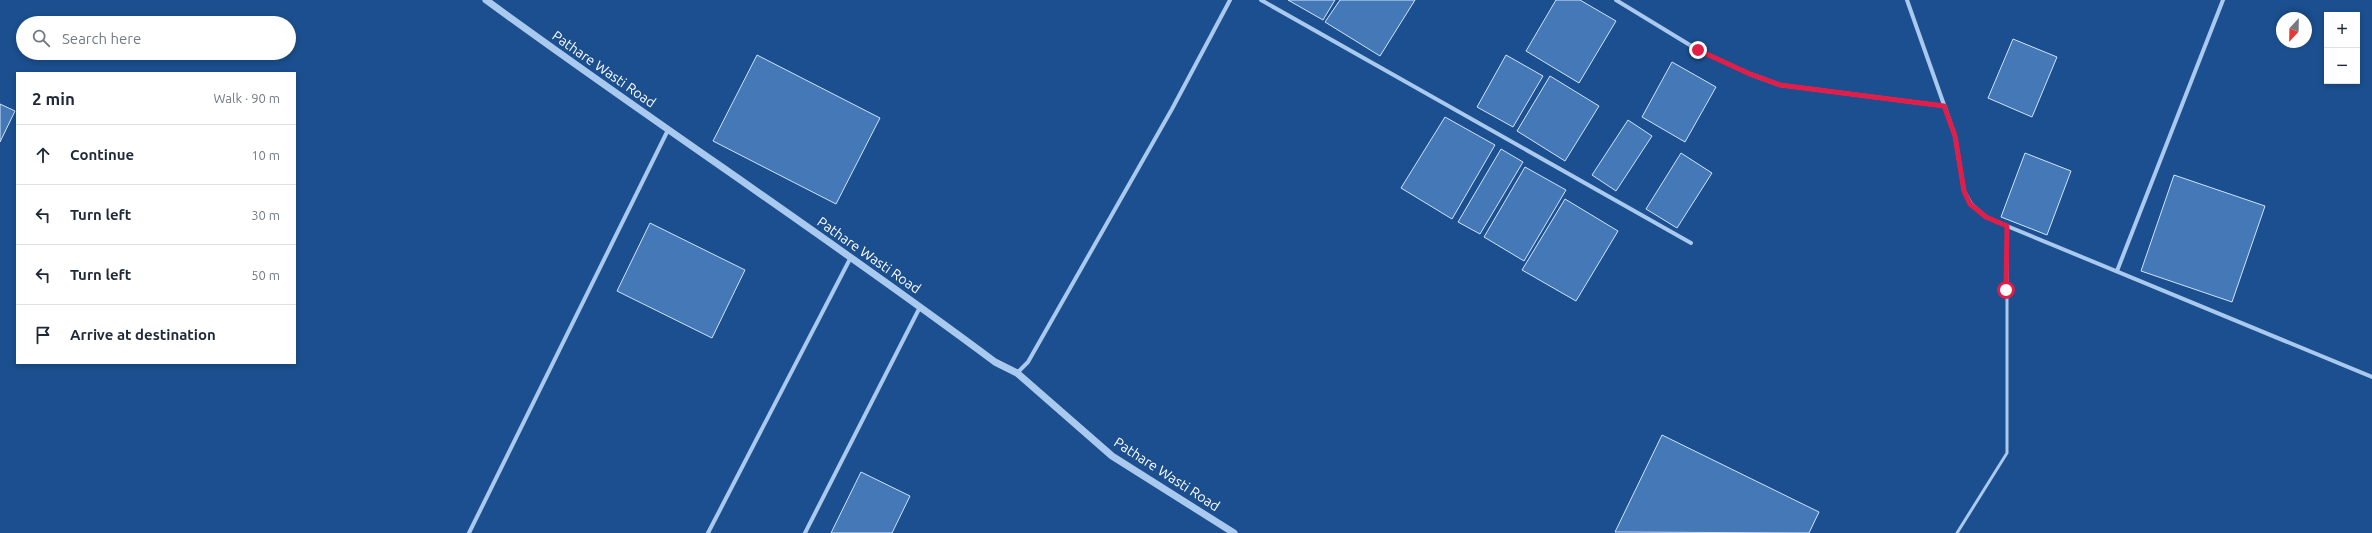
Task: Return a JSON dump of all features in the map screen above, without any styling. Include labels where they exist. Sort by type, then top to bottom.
[{"type":"street","name":"Pathare Wasti Road","points":[[486,0],[668,130],[851,257],[995,362],[1017,373],[1112,456],[1234,533]]},
{"type":"street","points":[[1017,373],[1028,362],[1172,109],[1230,0]]},
{"type":"street","points":[[1261,0],[1691,243]]},
{"type":"street","points":[[1616,0],[1698,50],[1750,74],[1780,85],[1944,106]]},
{"type":"street","points":[[1907,0],[1955,136],[1964,191],[1970,204],[1986,217],[2372,377]]},
{"type":"street","points":[[2117,271],[2223,0]]},
{"type":"street","points":[[469,533],[668,130]]},
{"type":"street","points":[[708,533],[851,257]]},
{"type":"street","points":[[805,533],[920,307]]},
{"type":"lane","points":[[1957,533],[2006,453],[2007,226]]},
{"type":"building","points":[[1288,0],[1335,0],[1323,20]]},
{"type":"building","points":[[1340,0],[1415,0],[1380,56],[1325,22]]},
{"type":"building","points":[[1556,0],[1580,0],[1616,21],[1579,83],[1526,51]]},
{"type":"building","points":[[2013,39],[2057,57],[2032,117],[1988,98]]},
{"type":"building","points":[[757,55],[880,118],[836,204],[713,141]]},
{"type":"building","points":[[1506,55],[1543,76],[1513,127],[1477,107]]},
{"type":"building","points":[[1672,62],[1716,87],[1685,142],[1642,117]]},
{"type":"building","points":[[1550,76],[1599,106],[1565,161],[1517,131]]},
{"type":"building","points":[[0,104],[15,111],[0,142]]},
{"type":"building","points":[[1445,117],[1495,145],[1452,219],[1401,188]]},
{"type":"building","points":[[1628,120],[1652,136],[1616,191],[1592,175]]},
{"type":"building","points":[[1501,149],[1523,162],[1480,234],[1458,222]]},
{"type":"building","points":[[1681,153],[1712,173],[1677,228],[1646,209]]},
{"type":"building","points":[[2025,153],[2071,171],[2047,235],[2001,217]]},
{"type":"building","points":[[1525,167],[1566,190],[1524,261],[1484,237]]},
{"type":"building","points":[[2174,175],[2265,206],[2232,302],[2141,271]]},
{"type":"building","points":[[1565,199],[1618,231],[1576,301],[1522,270]]},
{"type":"building","points":[[650,223],[745,270],[712,338],[617,291]]},
{"type":"building","points":[[1662,435],[1819,512],[1809,533],[1615,532]]},
{"type":"building","points":[[861,472],[910,496],[892,533],[831,533]]},
{"type":"route","points":[[1698,50],[1750,74],[1780,85],[1944,106],[1955,136],[1964,191],[1970,204],[1986,217],[2007,226],[2006,290]]}]
